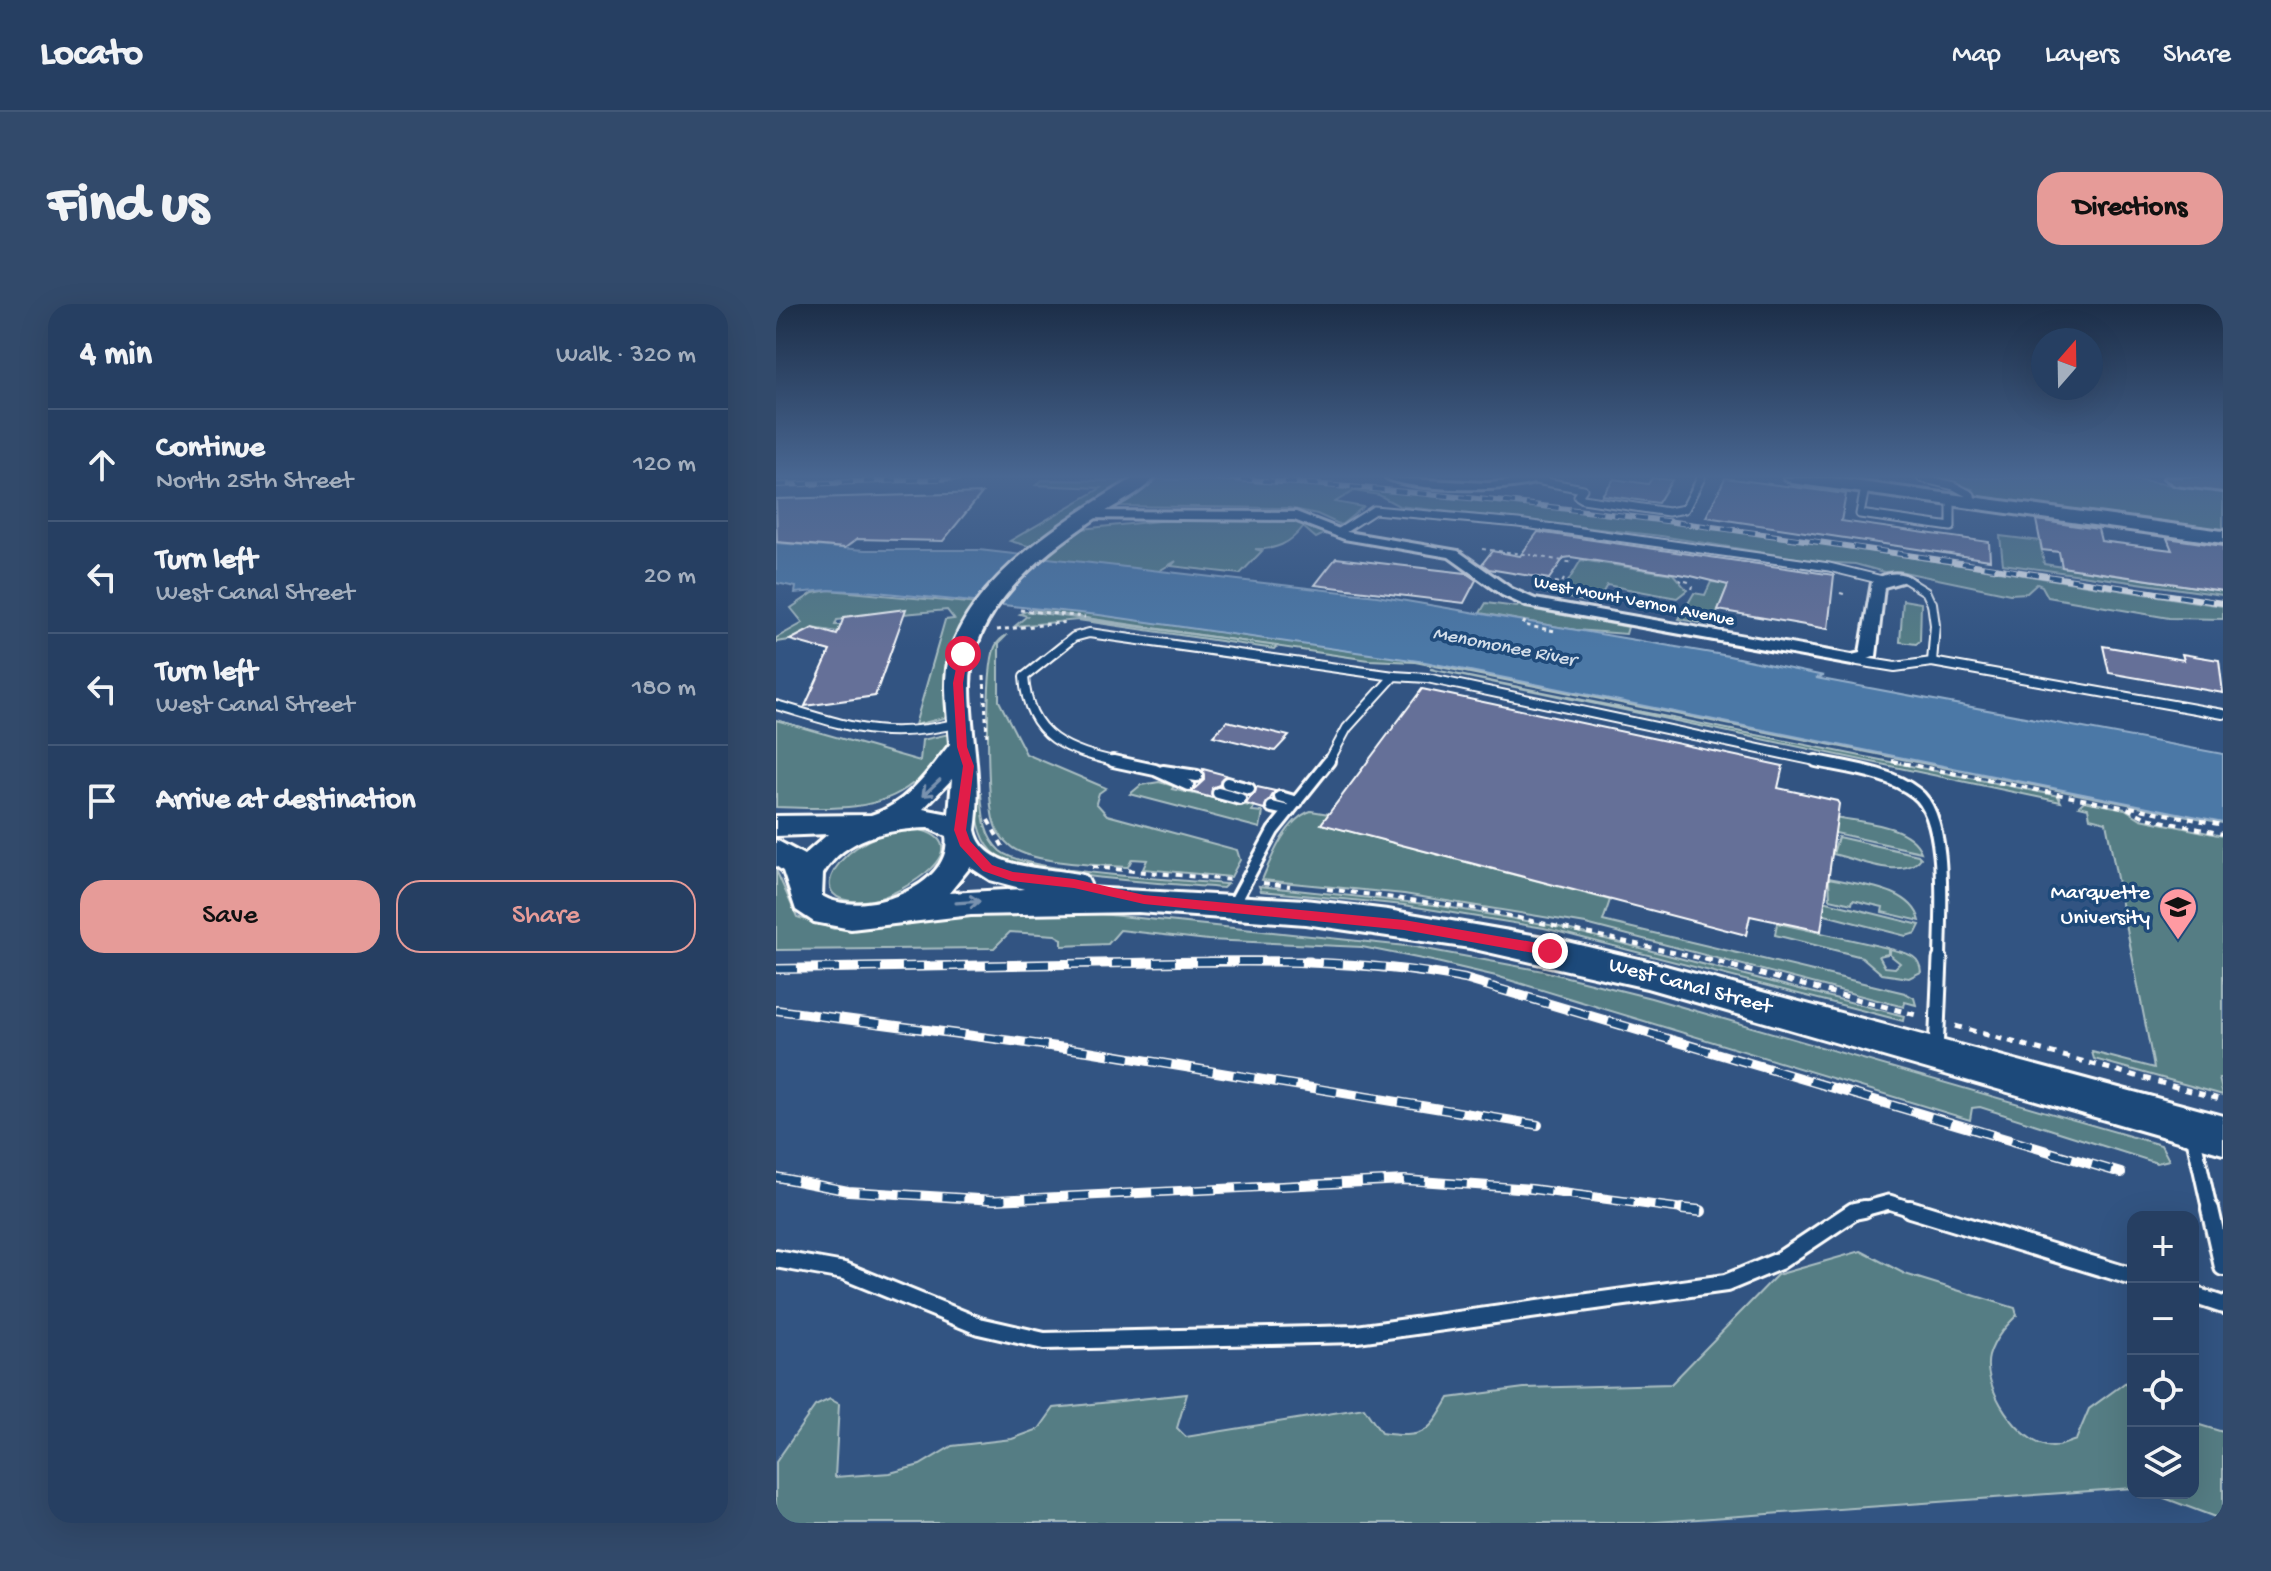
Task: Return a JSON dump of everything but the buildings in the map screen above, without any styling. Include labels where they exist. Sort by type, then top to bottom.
[{"type":"street","points":[[776,850],[796,865],[807,902],[822,914],[847,918],[890,910],[943,882],[963,858],[968,766],[962,735],[959,669],[980,619],[1009,581],[1059,535]]},
{"type":"street","name":"West Mount Vernon Avenue","points":[[1348,535],[1453,554],[1507,592],[1531,603],[1858,661]]},
{"type":"street","points":[[1858,661],[1868,656],[1877,585],[1882,580],[1905,579]]},
{"type":"street","points":[[804,887],[810,869],[827,850],[886,821],[930,789],[962,735]]},
{"type":"street","points":[[776,826],[940,819],[962,836]]},
{"type":"street","name":"West Canal Street","points":[[962,836],[982,863],[998,873],[1144,899],[1404,925],[1550,951],[2207,1131]]},
{"type":"street","name":"West Canal Street","points":[[890,910],[997,901],[1144,899]]},
{"type":"lane","points":[[1602,535],[1829,567],[1882,580]]},
{"type":"lane","points":[[1905,579],[1921,586],[1934,608],[1932,662]]},
{"type":"lane","points":[[1197,776],[1106,761],[1062,746],[1037,724],[1030,713],[1023,684],[1027,673],[1074,637],[1089,633],[1427,678],[1859,770],[1916,793],[1928,804],[1938,840],[1936,1056]]},
{"type":"lane","points":[[1858,661],[1895,667],[1932,662],[2223,714]]},
{"type":"lane","points":[[1232,907],[1258,855],[1333,756],[1347,728],[1394,676]]},
{"type":"lane","points":[[776,705],[859,728],[962,735]]},
{"type":"lane","points":[[1158,771],[1188,785]]},
{"type":"lane","points":[[1227,783],[1249,789]]},
{"type":"lane","points":[[1218,793],[1240,799]]},
{"type":"lane","points":[[1280,797],[1297,802]]},
{"type":"lane","points":[[1272,807],[1289,811]]},
{"type":"lane","points":[[2207,1131],[2223,1267]]},
{"type":"lane","points":[[776,1259],[844,1271],[979,1326],[1044,1341],[1357,1334],[1726,1283],[1779,1261],[1854,1211],[1889,1202],[2127,1275]]},
{"type":"lane","points":[[2199,1297],[2223,1305]]},
{"type":"path","points":[[1482,549],[1574,563]]},
{"type":"path","points":[[1540,591],[1548,581],[1562,583],[1564,579]]},
{"type":"path","points":[[1525,621],[1523,625],[1555,631]]},
{"type":"path","points":[[2223,825],[2127,808],[2147,818],[2223,834]]},
{"type":"green space","points":[[1020,535],[1048,535],[1032,547],[1010,541]]},
{"type":"green space","points":[[1073,535],[1296,535],[1282,545],[1255,549],[1262,551],[1240,574],[1171,566],[1176,561],[1157,572],[1044,558]]},
{"type":"green space","points":[[1651,535],[1761,535],[1825,544],[2223,606],[2223,619],[2169,618],[2048,597],[2042,586],[2037,584],[2027,593],[2010,594],[1899,571],[1884,572],[1855,564],[1821,562]]},
{"type":"green space","points":[[2000,536],[2040,541],[2044,564],[2223,591],[2223,595],[2003,564]]},
{"type":"green space","points":[[1581,560],[1673,574],[1687,590],[1677,598],[1607,585],[1596,604],[1542,592],[1560,595]]},
{"type":"green space","points":[[1711,582],[1731,584],[1735,592],[1726,590],[1712,625],[1679,619],[1694,593],[1705,595]]},
{"type":"green space","points":[[829,590],[979,604],[962,632],[948,670],[948,717],[915,725],[945,620],[954,619],[947,610],[837,620],[835,625],[841,625],[838,632],[813,628],[790,640],[776,642],[776,638],[803,623],[791,608],[813,593]]},
{"type":"green space","points":[[1903,600],[1921,603],[1920,641],[1916,644],[1900,642]]},
{"type":"green space","points":[[1486,603],[1517,607],[1520,604],[1535,610],[1628,627],[1626,634],[1576,630],[1480,613]]},
{"type":"green space","points":[[1040,606],[1283,641],[1285,638],[1438,663],[2223,823],[1415,662],[1369,660],[1033,610]]},
{"type":"green space","points":[[1026,611],[1277,646],[1274,649],[1078,620],[1015,626],[1027,616],[1020,614]]},
{"type":"green space","points":[[1007,635],[999,643],[999,701],[1026,754],[1106,788],[1099,793],[1096,803],[1107,815],[1237,850],[1240,860],[1231,877],[1143,869],[1147,860],[1132,859],[1128,867],[1048,860],[1018,851],[1006,842],[993,819],[988,731],[992,660],[996,645]]},
{"type":"green space","points":[[1430,669],[2044,793],[2058,796],[2061,802]]},
{"type":"green space","points":[[776,720],[920,761],[922,740],[949,734],[947,749],[924,786],[912,784],[897,794],[865,805],[776,807]]},
{"type":"green space","points":[[1159,782],[1174,786],[1172,789],[1254,807],[1252,811],[1263,812],[1260,828],[1130,794],[1141,785]]},
{"type":"green space","points":[[976,792],[981,793],[985,824],[994,845],[1015,859],[1072,870],[1227,884],[1223,888],[1101,878],[1007,860],[992,851],[983,838]]},
{"type":"green space","name":"Marquette University","points":[[2084,801],[2125,809],[2141,819],[2223,836],[2223,1078],[2219,1078],[2223,1095],[2094,1059],[2092,1052],[2154,1068],[2106,822],[2090,818],[2088,808],[2079,806]]},
{"type":"green space","points":[[1311,811],[1329,814],[1322,824],[1610,900],[1603,921],[1905,993],[1914,998],[1916,1005],[1905,1002],[1904,1007],[1586,924],[1404,894],[1262,880],[1287,831],[1302,815]]},
{"type":"green space","points":[[1834,817],[1895,830],[1906,835],[1921,852],[1831,832]]},
{"type":"green space","points":[[917,829],[935,836],[942,846],[940,857],[917,880],[872,900],[847,900],[833,894],[830,882],[836,868],[849,854],[867,841],[891,832]]},
{"type":"green space","points":[[1838,837],[1921,858],[1903,868],[1866,864],[1833,854]]},
{"type":"green space","points":[[776,870],[797,917],[834,929],[966,912],[1082,912],[1415,947],[1543,971],[1651,998],[2161,1145],[2169,1160],[2157,1163],[1980,1107],[1972,1108],[1970,1120],[1496,976],[1362,947],[1208,940],[1120,930],[1108,944],[1062,946],[1062,939],[1055,935],[1010,932],[994,948],[776,950]]},
{"type":"green space","points":[[1829,878],[1895,894],[1915,910],[1920,921],[1882,912],[1883,907],[1853,900],[1852,904],[1830,899]]},
{"type":"green space","points":[[1259,886],[1435,905],[1555,926],[1904,1016],[1903,1021],[1544,928],[1404,905],[1261,891]]},
{"type":"green space","points":[[1823,901],[1920,925],[1916,933],[1906,936],[1821,914]]},
{"type":"green space","points":[[1777,923],[1888,948],[1888,954],[1879,956],[1885,967],[1895,968],[1900,963],[1890,955],[1890,949],[1906,953],[1918,961],[1921,972],[1909,978],[1882,974],[1862,957],[1775,935]]},
{"type":"green space","points":[[1861,1251],[1905,1274],[2015,1308],[2017,1315],[2004,1329],[1989,1356],[1991,1382],[2005,1412],[2027,1436],[2039,1444],[2055,1447],[2076,1440],[2089,1409],[2127,1381],[2127,1488],[1642,1523],[776,1523],[776,1462],[815,1406],[830,1399],[839,1404],[835,1477],[890,1473],[920,1465],[952,1446],[1012,1439],[1039,1429],[1054,1408],[1187,1394],[1177,1428],[1186,1437],[1364,1408],[1381,1433],[1416,1434],[1430,1426],[1449,1398],[1524,1388],[1671,1384],[1777,1275]]},
{"type":"green space","points":[[2199,1425],[2223,1432],[2223,1520],[2167,1499],[2199,1499]]},
{"type":"water","name":"Menomonee River","points":[[776,543],[865,550],[979,550],[1377,596],[1729,656],[1824,676],[1816,678],[2223,754],[2223,822],[1425,662],[1099,615],[876,592],[829,590],[795,593],[796,587],[776,583]]},
{"type":"railway","points":[[1770,535],[2223,603]]},
{"type":"railway","points":[[1209,961],[1254,961]]},
{"type":"railway","points":[[776,969],[1254,961]]},
{"type":"railway","points":[[1254,961],[1310,961]]},
{"type":"railway","points":[[1254,961],[1381,967],[1465,979],[2121,1173]]},
{"type":"railway","points":[[776,1010],[1088,1051],[1538,1125]]},
{"type":"railway","points":[[776,1177],[848,1191],[995,1200],[1405,1180],[1532,1189],[1686,1209]]},
{"type":"railway","points":[[1682,1209],[1686,1209]]},
{"type":"railway","points":[[1686,1209],[1701,1211]]},
{"type":"railway","points":[[1686,1209],[1698,1211]]},
{"type":"place","name":"Marquette University","points":[[2178,941]]},
{"type":"route","points":[[963,654],[958,683],[963,722],[962,747],[968,766],[960,830],[965,843],[988,868],[1012,876],[1074,884],[1144,899],[1404,925],[1550,951]]}]
